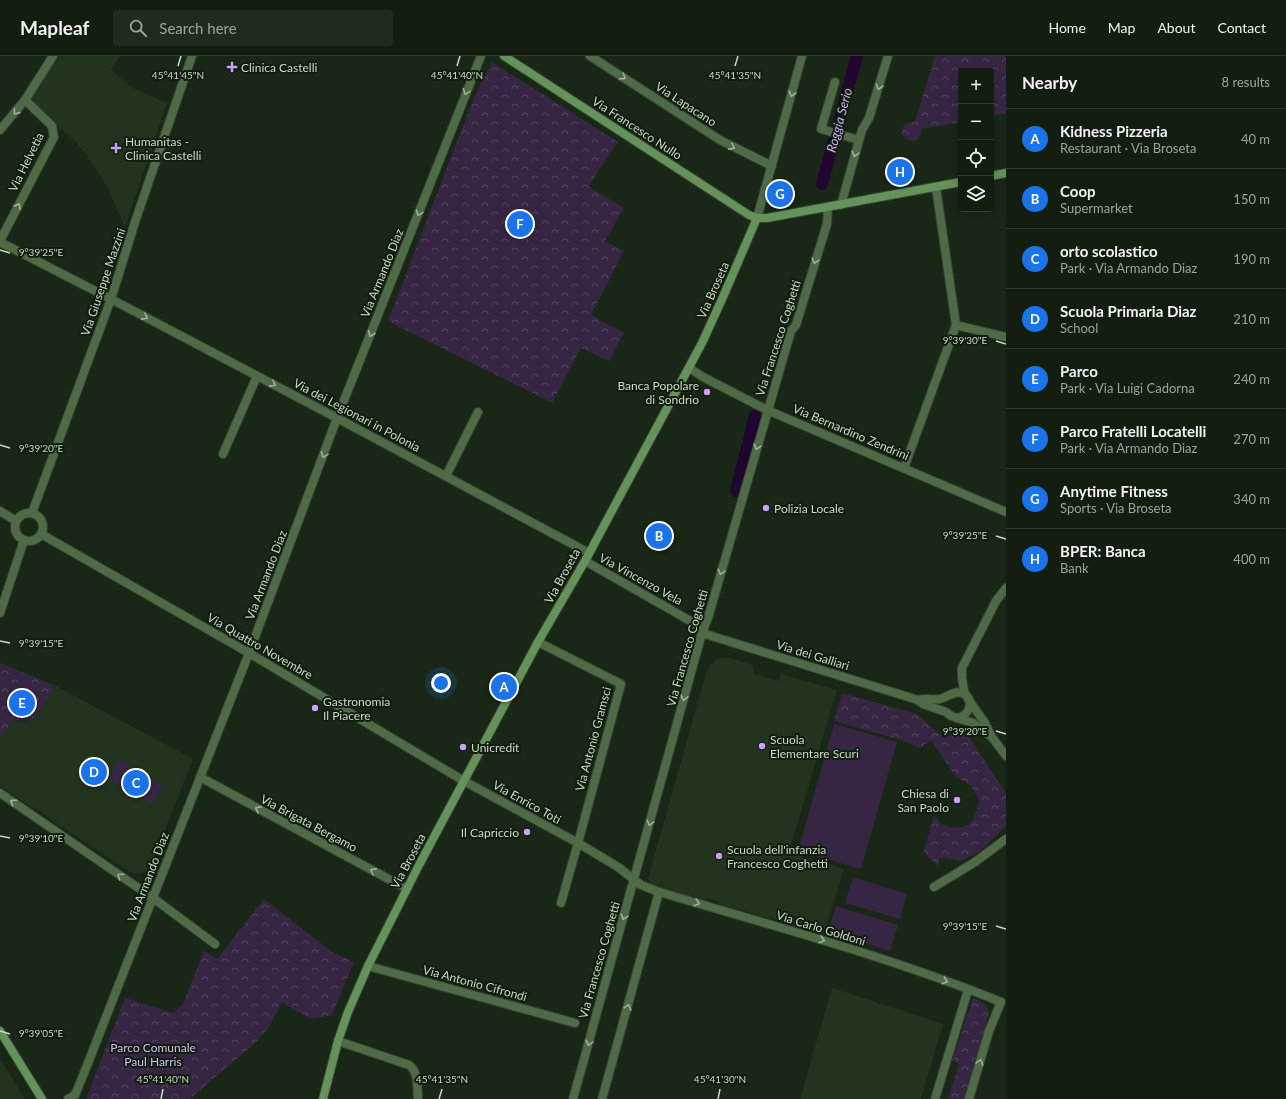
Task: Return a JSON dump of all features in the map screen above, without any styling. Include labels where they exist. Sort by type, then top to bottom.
[{"type":"street","points":[[0,130],[25,100],[53,56]]},
{"type":"street","name":"Via Giuseppe Mazzini","points":[[32,513],[111,299],[192,56]]},
{"type":"street","name":"Via Armando Diaz","points":[[68,1099],[75,1095],[249,653],[337,418],[480,56]]},
{"type":"street","name":"Via Francesco Nullo","points":[[504,56],[748,215],[757,218]]},
{"type":"street","name":"Via Lapacano","points":[[590,56],[720,140],[772,166]]},
{"type":"street","name":"Via Broseta","points":[[323,1099],[338,1041],[348,1012],[368,966],[407,889],[538,642],[587,557],[689,368],[723,297],[757,218],[802,56]]},
{"type":"street","points":[[841,205],[862,130],[869,118],[888,56]]},
{"type":"street","points":[[835,82],[821,129],[859,140]]},
{"type":"street","name":"Via Helvetia","points":[[0,242],[54,137],[52,126],[25,100]]},
{"type":"street","points":[[994,176],[1006,174]]},
{"type":"street","points":[[757,218],[767,218],[841,205],[958,183]]},
{"type":"street","points":[[904,468],[956,325],[936,187]]},
{"type":"street","name":"Via Francesco Coghetti","points":[[573,1099],[702,634],[791,331],[796,325],[827,224],[828,207]]},
{"type":"street","name":"Via dei Legionari in Polonia","points":[[0,242],[446,476],[587,557]]},
{"type":"street","points":[[956,325],[1006,337]]},
{"type":"street","name":"Via Bernardino Zendrini","points":[[689,368],[703,377],[768,410],[1006,512]]},
{"type":"street","points":[[223,454],[257,376]]},
{"type":"street","points":[[446,476],[478,412]]},
{"type":"street","points":[[0,511],[16,521]]},
{"type":"street","points":[[32,513],[38,516],[42,522],[43,528],[38,538],[34,540],[24,540],[19,537],[16,532],[16,521],[23,514],[32,513]]},
{"type":"street","name":"Via Quattro Novembre","points":[[41,534],[249,653],[464,781]]},
{"type":"street","points":[[0,612],[24,540]]},
{"type":"street","name":"Via Vincenzo Vela","points":[[587,557],[694,623],[702,634]]},
{"type":"street","points":[[957,718],[964,715],[969,710],[970,706],[963,684],[962,668],[996,601],[1006,588]]},
{"type":"street","name":"Via dei Galliari","points":[[702,634],[918,700],[923,704],[946,712]]},
{"type":"street","name":"Via Antonio Gramsci","points":[[538,642],[621,684],[578,843]]},
{"type":"street","points":[[992,737],[973,723],[951,716],[946,712],[945,702],[949,696],[959,692],[963,693],[968,698],[985,723],[992,737],[1006,756]]},
{"type":"street","name":"Via dei Galliari","points":[[918,700],[924,698],[940,699],[949,696]]},
{"type":"street","name":"Via Brigata Bergamo","points":[[200,777],[407,889]]},
{"type":"street","name":"Via Enrico Toti","points":[[464,781],[578,843],[618,867],[634,880]]},
{"type":"street","points":[[0,793],[152,898],[215,944]]},
{"type":"street","points":[[934,886],[976,862],[1006,839]]},
{"type":"street","points":[[561,903],[578,843]]},
{"type":"street","name":"Via Carlo Goldoni","points":[[634,880],[641,885],[660,892],[859,951],[968,990],[1003,1000]]},
{"type":"street","points":[[602,1099],[660,892]]},
{"type":"street","name":"Via Antonio Cifrondi","points":[[368,966],[575,1023]]},
{"type":"street","points":[[935,1099],[968,990]]},
{"type":"street","points":[[969,1099],[990,1031],[1003,1000]]},
{"type":"street","points":[[0,1031],[42,1099]]},
{"type":"street","points":[[338,1041],[409,1065],[416,1076],[418,1099]]},
{"type":"shaded area","name":"Humanitas - Clinica Castelli","points":[[59,56],[120,56],[111,70],[131,87],[167,103],[125,227],[107,186],[87,156],[75,141],[29,101]]},
{"type":"shaded area","points":[[730,658],[753,665],[754,674],[779,681],[781,674],[837,690],[789,852],[844,869],[824,934],[719,904],[716,900],[708,898],[703,900],[655,887],[648,878],[706,673],[717,659]]},
{"type":"shaded area","points":[[56,686],[193,759],[149,870],[140,874],[132,873],[0,786],[0,738],[12,721],[33,720]]},
{"type":"shaded area","points":[[832,988],[943,1024],[921,1099],[800,1099]]},
{"type":"shaded area","points":[[0,1059],[25,1099],[0,1099]]},
{"type":"green space","points":[[935,56],[1006,56],[1006,113],[994,115],[994,68],[958,68],[958,123],[921,129],[921,134],[918,139],[912,141],[907,140],[902,134],[902,129],[908,123],[915,122]]},
{"type":"green space","points":[[492,62],[618,142],[589,187],[624,208],[605,241],[624,251],[591,315],[624,333],[609,361],[581,348],[552,403],[388,321],[473,100]]},
{"type":"green space","points":[[0,663],[56,686],[33,720],[12,721],[0,738]]},
{"type":"green space","points":[[842,693],[917,714],[944,738],[963,728],[1006,793],[1006,826],[979,852],[961,861],[940,857],[938,866],[924,851],[934,815],[943,825],[955,828],[968,825],[973,820],[979,804],[977,796],[971,786],[956,777],[931,740],[920,748],[901,740],[834,721]]},
{"type":"green space","points":[[834,724],[897,742],[861,869],[798,851]]},
{"type":"green space","points":[[119,759],[163,786],[152,804],[109,779]]},
{"type":"green space","points":[[853,877],[907,894],[900,919],[845,903]]},
{"type":"green space","name":"Parco Comunale Paul Harris","points":[[264,899],[332,952],[354,962],[332,1015],[311,1019],[282,1002],[269,1027],[255,1043],[190,1099],[86,1099],[125,998],[173,1013],[183,1004],[204,951],[217,959]]},
{"type":"green space","points":[[836,906],[898,925],[890,951],[828,932]]},
{"type":"green space","points":[[973,998],[986,1005],[989,1013],[964,1099],[948,1099],[959,1064],[952,1061]]},
{"type":"waterway","name":"Roggia Serio","points":[[822,184],[857,56]]},
{"type":"waterway","points":[[736,491],[755,416]]},
{"type":"place","name":"Clinica Castelli","points":[[232,67]]},
{"type":"place","name":"Humanitas - Clinica Castelli","points":[[116,148]]},
{"type":"place","name":"BPER: Banca","points":[[900,172]]},
{"type":"place","name":"Anytime Fitness","points":[[780,194]]},
{"type":"place","name":"Parco Fratelli Locatelli","points":[[520,224]]},
{"type":"place","name":"Banca Popolare di Sondrio","points":[[707,392]]},
{"type":"place","name":"Polizia Locale","points":[[766,508]]},
{"type":"place","name":"Coop","points":[[659,536]]},
{"type":"place","name":"Kidness Pizzeria","points":[[504,687]]},
{"type":"place","name":"Parco","points":[[22,703]]},
{"type":"place","name":"Gastronomia Il Piacere","points":[[315,708]]},
{"type":"place","name":"Scuola Elementare Scuri","points":[[762,746]]},
{"type":"place","name":"Unicredit","points":[[463,747]]},
{"type":"place","name":"Scuola Primaria Diaz","points":[[94,772]]},
{"type":"place","name":"orto scolastico","points":[[136,783]]},
{"type":"place","name":"Chiesa di San Paolo","points":[[957,800]]},
{"type":"place","name":"Il Capriccio","points":[[527,832]]},
{"type":"place","name":"Scuola dell'infanzia Francesco Coghetti","points":[[719,856]]}]
